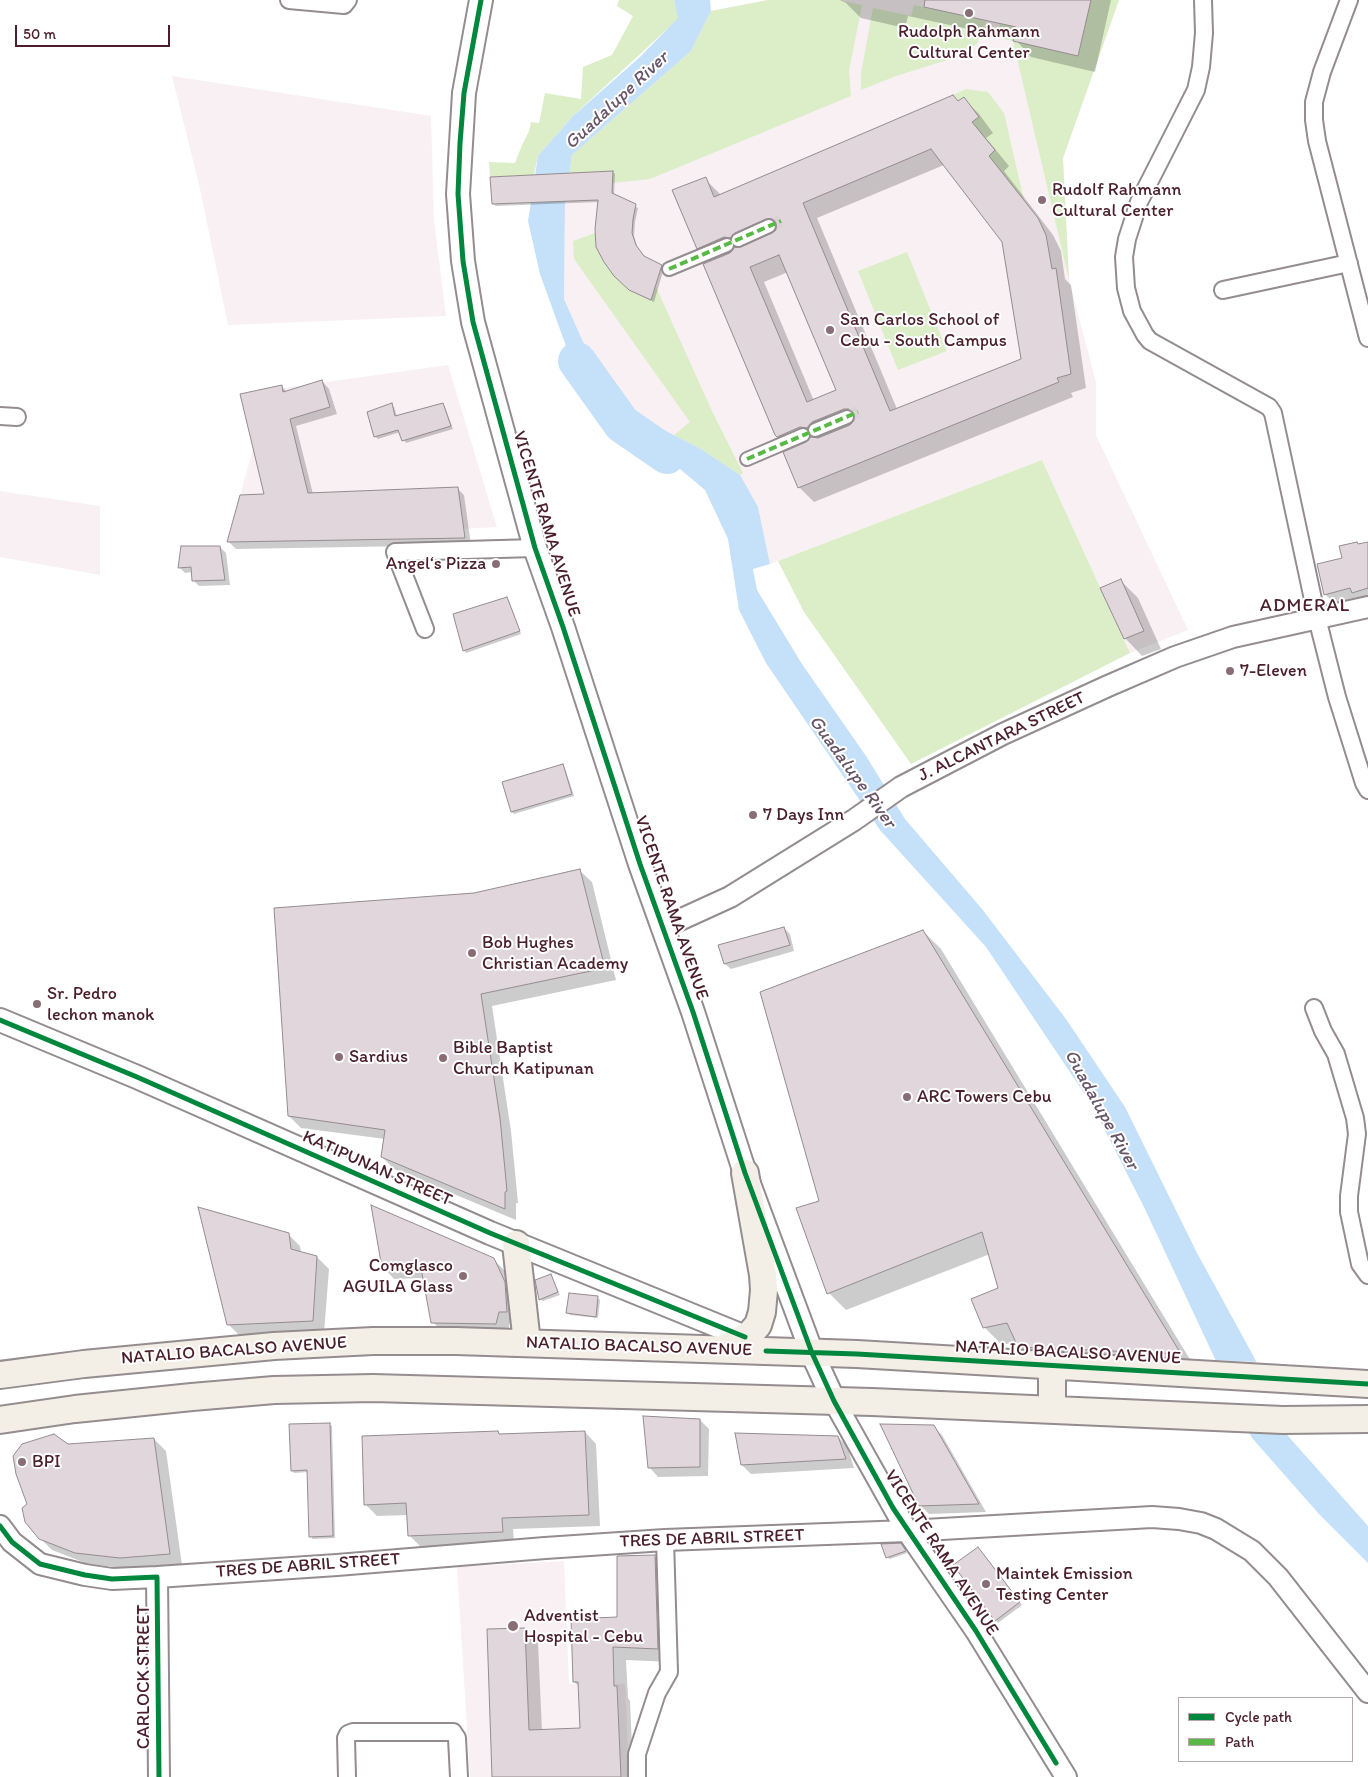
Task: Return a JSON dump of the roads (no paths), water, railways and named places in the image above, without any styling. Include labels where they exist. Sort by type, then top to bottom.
[{"type":"main road","name":"VICENTE RAMA AVENUE","points":[[481,0],[464,92],[458,194],[463,261],[473,322],[535,548],[563,627],[640,864],[693,1012],[745,1173],[812,1353],[834,1401]]},
{"type":"main road","name":"KATIPUNAN STREET","points":[[0,1020],[137,1077],[212,1112],[516,1244],[745,1337]]},
{"type":"main road","points":[[722,1349],[745,1337],[758,1325],[762,1312],[764,1290],[745,1173]]},
{"type":"main road","points":[[516,1244],[527,1343]]},
{"type":"main road","name":"NATALIO BACALSO AVENUE","points":[[0,1375],[93,1363],[274,1346],[373,1341],[527,1343],[722,1349],[1368,1384]]},
{"type":"main road","points":[[1052,1366],[1052,1410]]},
{"type":"main road","points":[[1199,1416],[1208,1374]]},
{"type":"main road","points":[[0,1420],[75,1409],[192,1397],[274,1390],[349,1388],[834,1401],[1283,1420],[1368,1419]]},
{"type":"street","points":[[289,0],[344,4],[348,0]]},
{"type":"street","points":[[1203,0],[1201,67],[1196,90],[1140,202],[1127,239],[1124,257],[1126,288],[1132,311],[1150,341],[1269,407],[1273,413],[1317,618],[1337,697],[1364,783],[1368,790]]},
{"type":"street","points":[[1349,0],[1322,72],[1314,102],[1314,120],[1317,141],[1368,338]]},
{"type":"street","points":[[669,269],[769,226]]},
{"type":"street","points":[[1223,290],[1349,262]]},
{"type":"street","points":[[0,416],[17,417]]},
{"type":"street","points":[[747,460],[847,417]]},
{"type":"street","points":[[425,629],[395,552],[535,548]]},
{"type":"street","name":"J. ALCANTARA STREET","points":[[662,928],[730,897],[854,820],[902,787],[1002,734],[1174,656],[1233,637],[1368,607]]},
{"type":"street","points":[[1314,1008],[1322,1031],[1336,1054],[1356,1118],[1363,1133],[1349,1196],[1349,1212],[1360,1264],[1368,1275]]},
{"type":"street","name":"VICENTE RAMA AVENUE","points":[[834,1401],[907,1531],[976,1631],[1057,1772]]},
{"type":"street","name":"TRES DE ABRIL STREET","points":[[0,1526],[12,1542],[40,1564],[71,1572],[112,1579],[337,1565],[666,1540],[907,1531],[1152,1517],[1201,1523],[1234,1538],[1252,1551],[1321,1630],[1368,1692]]},
{"type":"street","points":[[637,1777],[637,1754],[658,1693],[669,1672],[666,1540]]},
{"type":"street","name":"CARLOCK STREET","points":[[157,1577],[159,1777]]},
{"type":"street","points":[[346,1777],[346,1738],[348,1734],[353,1732],[453,1732],[457,1738],[459,1777]]},
{"type":"water","points":[[674,0],[710,0],[711,11],[691,51],[572,155],[565,202],[564,299],[592,362],[635,415],[699,448],[740,475],[758,507],[770,564],[753,569],[757,590],[802,664],[866,756],[905,819],[982,909],[1066,1019],[1125,1107],[1197,1253],[1255,1359],[1288,1436],[1368,1526],[1368,1563],[1319,1514],[1252,1438],[1144,1207],[1092,1105],[986,947],[880,830],[766,663],[739,610],[728,539],[705,490],[668,459],[627,429],[567,349],[540,274],[528,221],[538,156],[572,117],[640,57],[678,18]]},
{"type":"waterway","name":"Guadalupe River","points":[[577,361],[622,424],[667,455]]},
{"type":"tunnel","points":[[769,226],[781,221]]},
{"type":"tunnel","points":[[847,417],[858,412]]},
{"type":"place","name":"Rudolph Rahmann Cultural Center","points":[[969,13]]},
{"type":"place","name":"Rudolf Rahmann Cultural Center","points":[[1042,200]]},
{"type":"place","name":"San Carlos School of Cebu - South Campus","points":[[830,330]]},
{"type":"place","name":"Angel‘s Pizza","points":[[496,564]]},
{"type":"place","name":"7-Eleven","points":[[1230,671]]},
{"type":"place","name":"7 Days Inn","points":[[753,815]]},
{"type":"place","name":"Bob Hughes Christian Academy","points":[[472,953]]},
{"type":"place","name":"Sr. Pedro lechon manok","points":[[37,1004]]},
{"type":"place","name":"Sardius","points":[[339,1057]]},
{"type":"place","name":"Bible Baptist Church Katipunan","points":[[443,1058]]},
{"type":"place","name":"ARC Towers Cebu","points":[[907,1097]]},
{"type":"place","name":"Comglasco AGUILA Glass","points":[[463,1276]]},
{"type":"place","name":"BPI","points":[[22,1462]]},
{"type":"place","name":"Maintek Emission Testing Center","points":[[986,1584]]},
{"type":"place","name":"Adventist Hospital - Cebu","points":[[513,1626]]},
{"type":"district","name":"ADMERAL","points":[[1305,606]]}]
